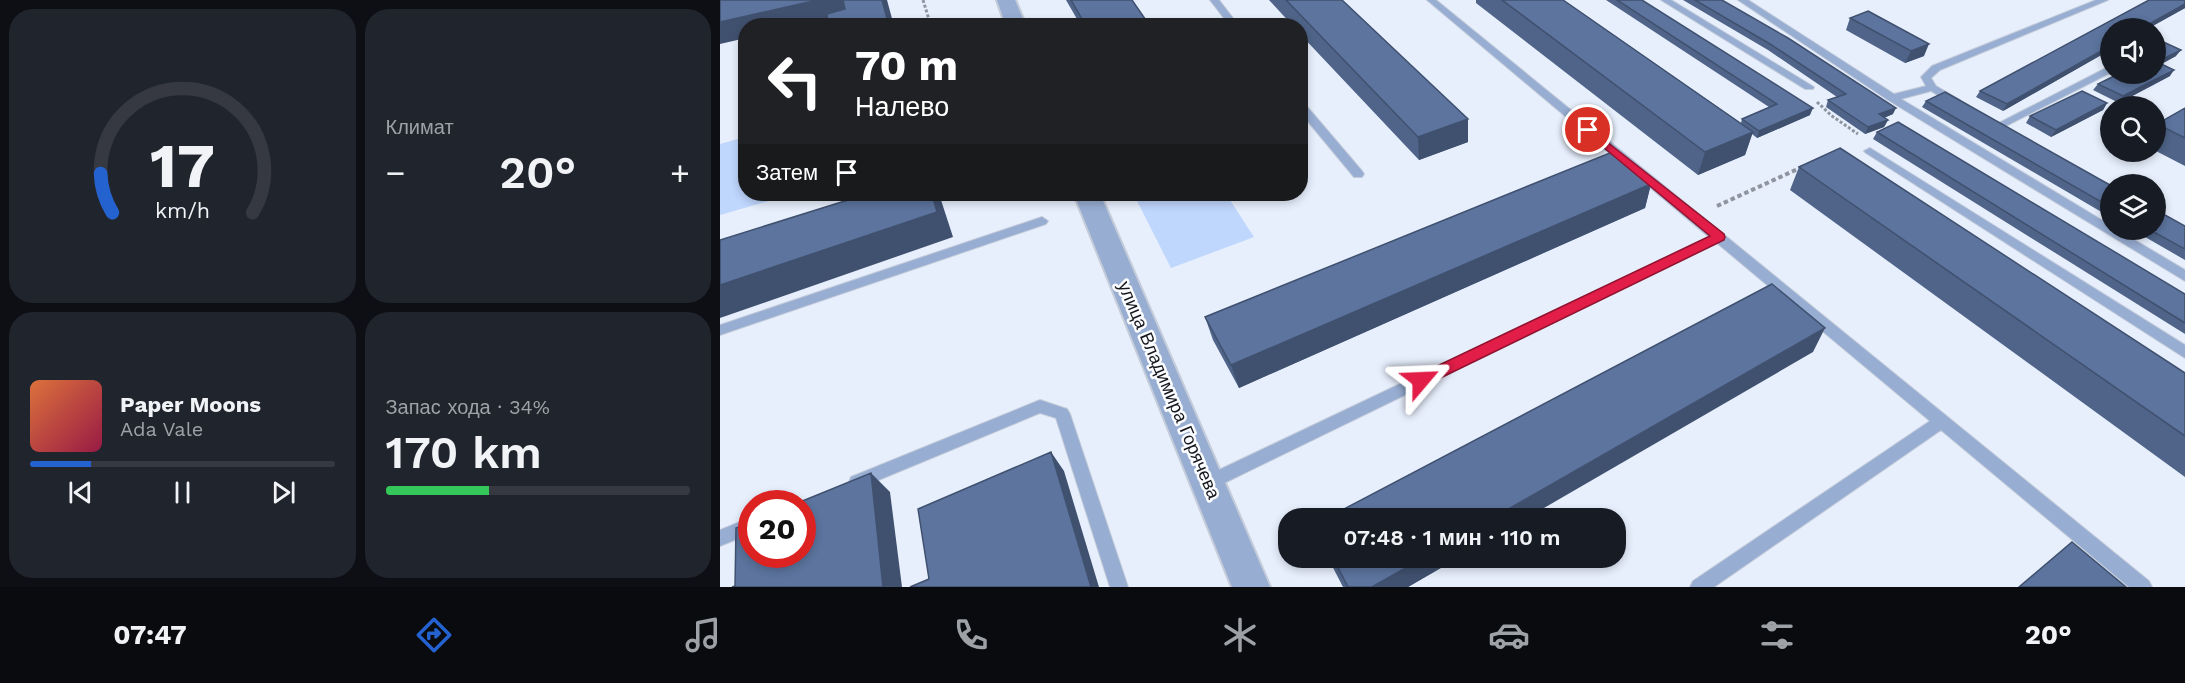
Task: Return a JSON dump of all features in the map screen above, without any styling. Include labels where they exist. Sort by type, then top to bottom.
[{"type":"street","points":[[1006,0],[1013,18]]},
{"type":"street","name":"улица Владимира Горячева","points":[[1090,201],[1208,483],[1246,585]]},
{"type":"lane","points":[[1214,0],[1229,18]]},
{"type":"lane","points":[[1431,0],[2143,587]]},
{"type":"lane","points":[[1665,0],[1809,87]]},
{"type":"lane","points":[[1742,0],[1892,98],[2185,276]]},
{"type":"lane","points":[[1970,110],[1932,88],[1926,77],[1936,68],[2104,0]]},
{"type":"lane","points":[[1998,126],[2100,74]]},
{"type":"lane","points":[[1892,98],[1932,88]]},
{"type":"lane","points":[[1308,115],[1358,174]]},
{"type":"lane","points":[[1870,151],[2185,352]]},
{"type":"lane","points":[[720,330],[1042,221]]},
{"type":"lane","points":[[1208,483],[1719,237]]},
{"type":"lane","points":[[846,487],[1040,406],[1062,414],[1119,587]]},
{"type":"lane","points":[[1699,587],[1942,421]]},
{"type":"lane","points":[[720,538],[738,531]]},
{"type":"path","points":[[923,0],[929,18]]},
{"type":"path","points":[[1809,87],[1817,102],[1832,116],[1864,138]]},
{"type":"path","points":[[1694,217],[1810,163]]},
{"type":"shaded area","points":[[738,139],[738,201],[769,201],[720,215],[720,144]]},
{"type":"shaded area","points":[[1137,201],[1231,201],[1254,237],[1171,268]]},
{"type":"building","points":[[720,0],[818,0],[720,22]]},
{"type":"building","points":[[843,0],[882,0],[887,18],[827,18],[827,14],[845,9]]},
{"type":"building","points":[[1071,0],[1132,0],[1144,18],[1081,18]]},
{"type":"building","points":[[1286,0],[1342,0],[1468,119],[1418,137],[1308,23],[1308,18],[1303,18]]},
{"type":"building","points":[[1502,0],[1563,0],[1753,132],[1705,152]]},
{"type":"building","points":[[1617,0],[1642,0],[1813,108],[1759,131],[1742,119],[1777,104]]},
{"type":"building","points":[[1695,0],[1722,0],[1788,38],[1896,108],[1879,114],[1888,120],[1868,127],[1828,100],[1846,94],[1770,44]]},
{"type":"building","points":[[2149,0],[2185,0],[2185,4],[2160,18],[2116,18]]},
{"type":"building","points":[[1868,11],[1929,44],[1911,51],[1850,18]]},
{"type":"building","points":[[2100,26],[2100,52],[2007,104],[1980,91]]},
{"type":"building","points":[[2166,43],[2181,50],[2166,58]]},
{"type":"building","points":[[2166,66],[2174,70],[2166,74]]},
{"type":"building","points":[[2100,83],[2147,84],[2123,96],[2098,84]]},
{"type":"building","points":[[2082,91],[2100,100],[2100,107],[2056,130],[2030,116]]},
{"type":"building","points":[[1945,92],[2100,179],[2100,201],[1926,101]]},
{"type":"building","points":[[2185,108],[2185,138],[2166,128],[2166,119]]},
{"type":"building","points":[[1898,122],[2185,294],[2185,323],[1877,132]]},
{"type":"building","points":[[1840,148],[2185,373],[2185,436],[1799,167]]},
{"type":"building","points":[[1612,152],[1651,184],[1231,365],[1205,317]]},
{"type":"building","points":[[845,201],[934,201],[937,212],[720,285],[720,240]]},
{"type":"building","points":[[2166,216],[2185,226],[2185,249],[2166,239]]},
{"type":"building","points":[[1772,284],[1825,328],[1510,508],[1346,508]]},
{"type":"building","points":[[1051,452],[1091,587],[910,587],[929,579],[918,509]]},
{"type":"building","points":[[871,473],[883,587],[732,587],[735,586],[736,528],[738,527],[738,568],[816,568],[816,495]]},
{"type":"building","points":[[2072,542],[2126,587],[2019,587]]},
{"type":"building","points":[[1338,568],[1405,568],[1372,587],[1348,587]]},
{"type":"route","points":[[1421,380],[1719,237],[1588,130]]}]
